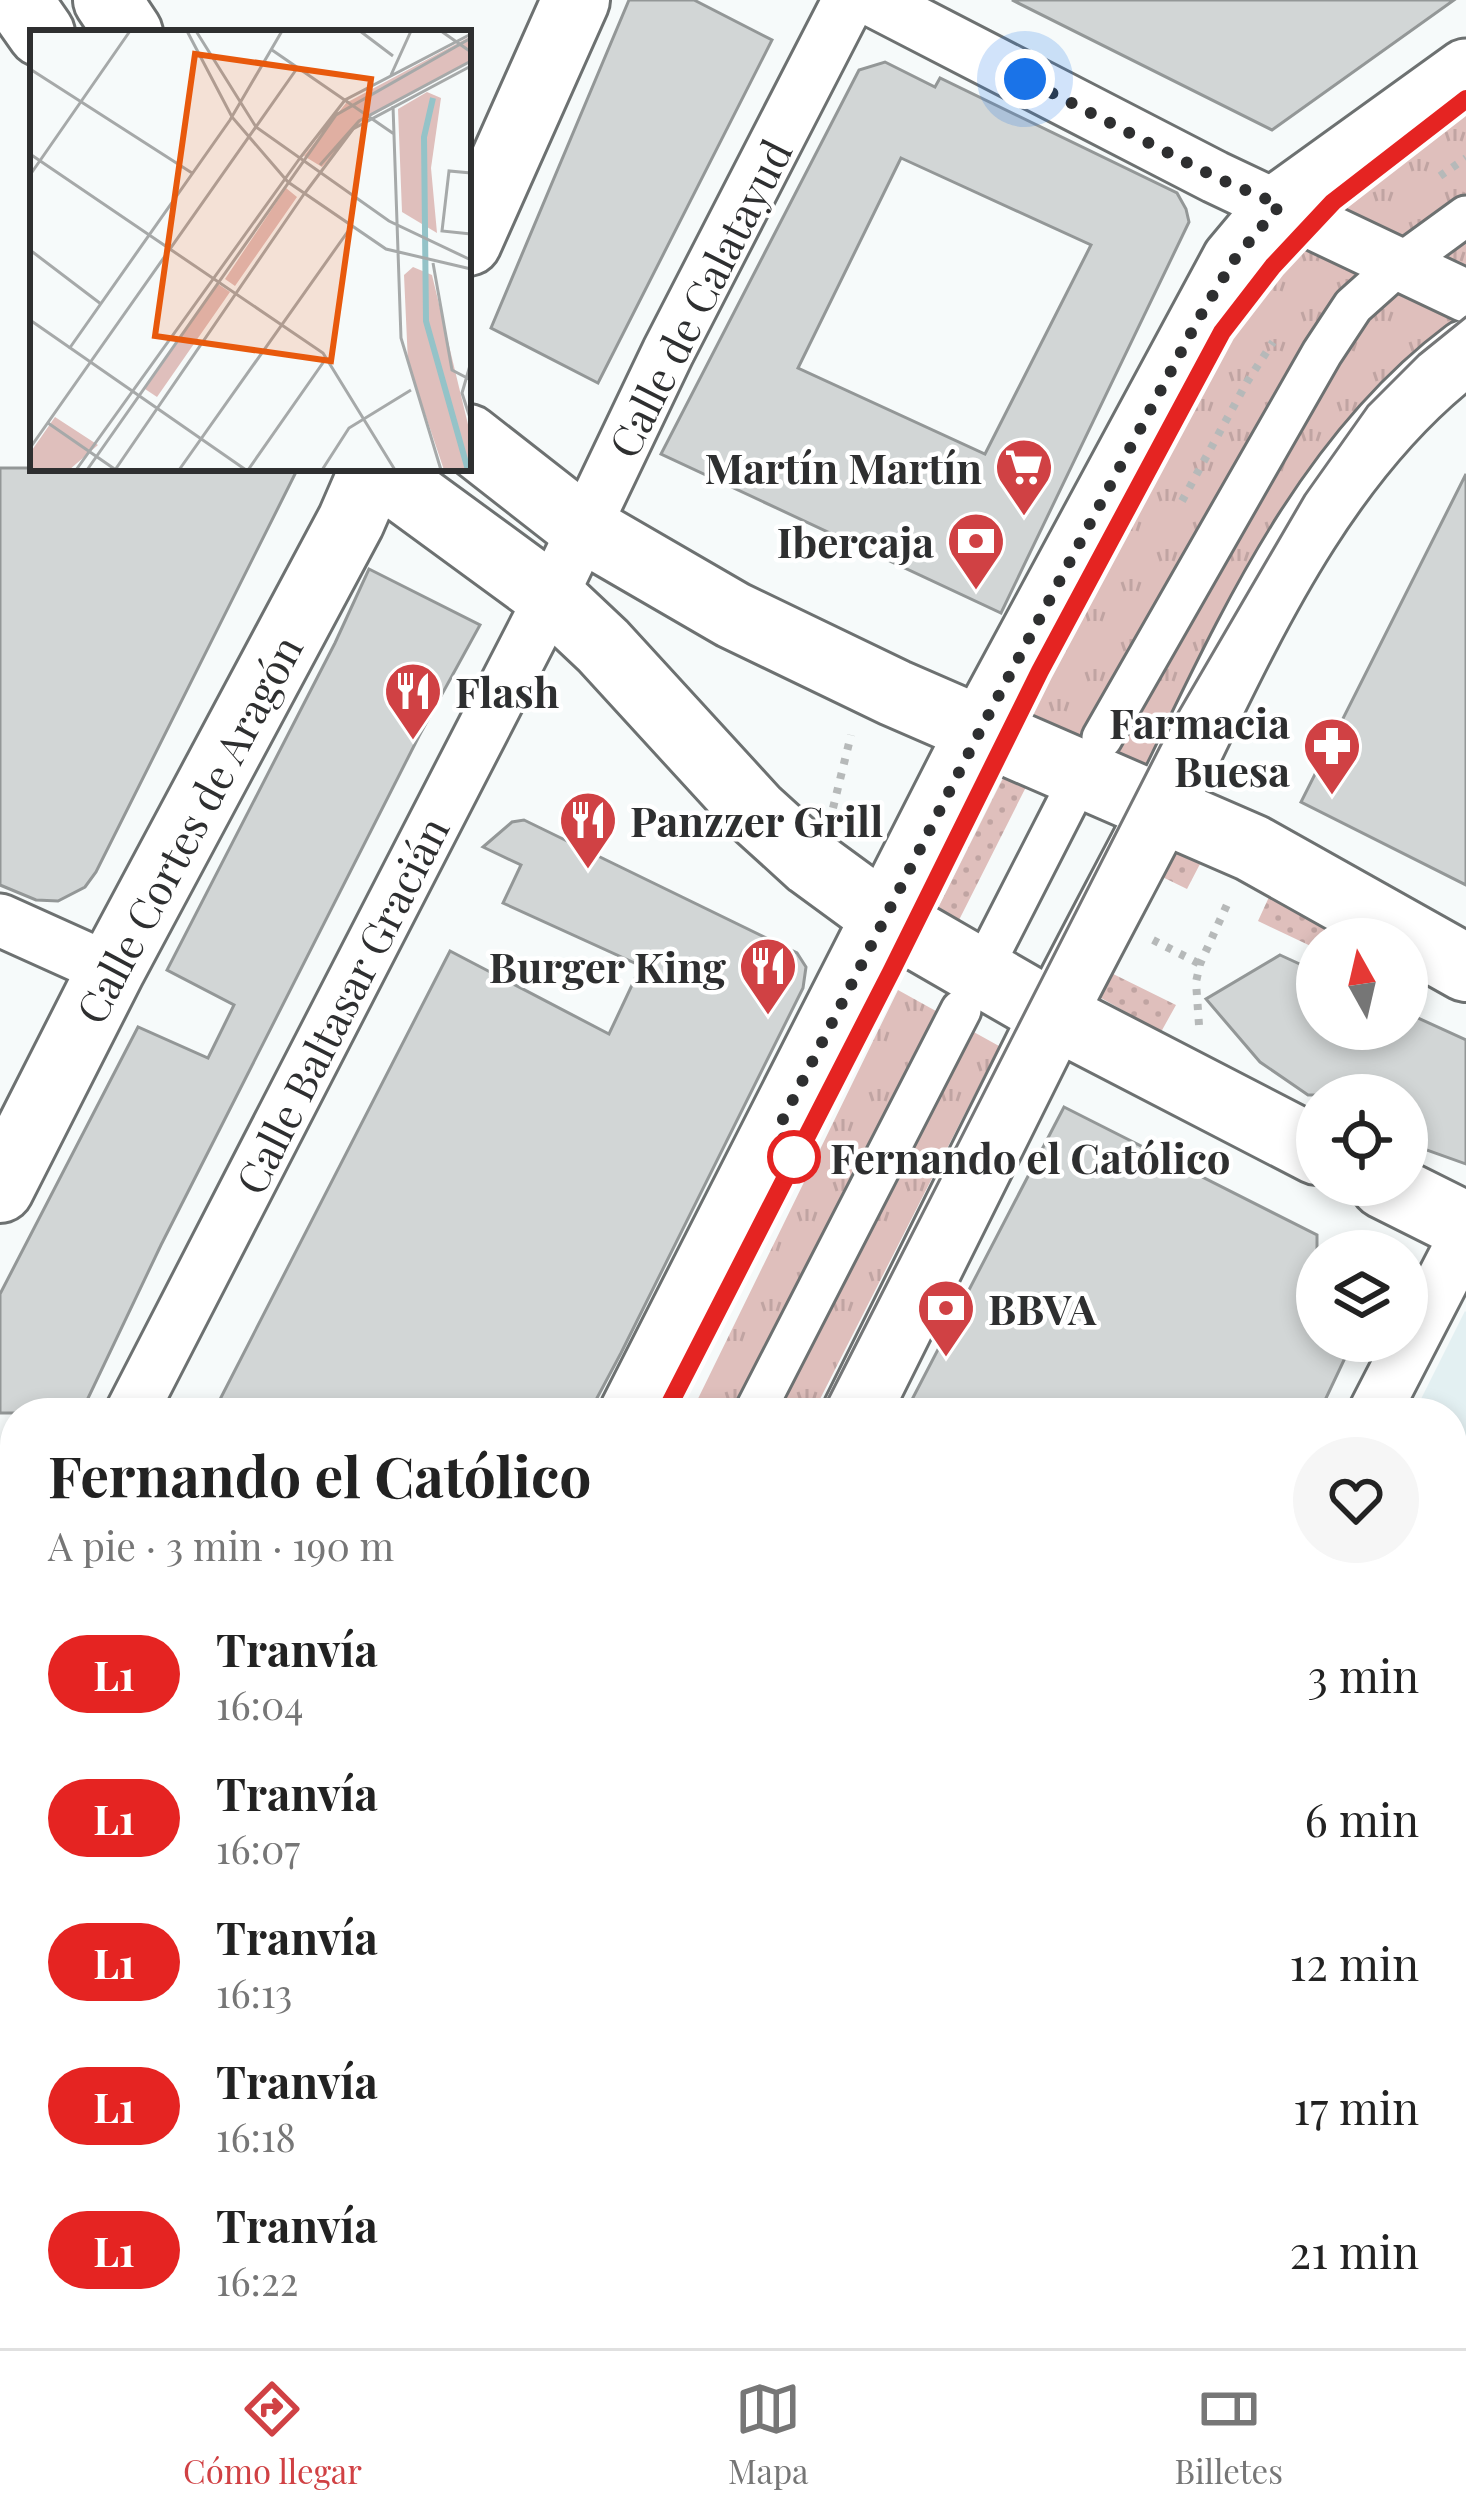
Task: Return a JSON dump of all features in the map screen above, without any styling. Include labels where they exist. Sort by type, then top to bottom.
[{"type":"main road","points":[[18,0],[39,30]]},
{"type":"main road","points":[[107,0],[127,30]]},
{"type":"main road","points":[[471,235],[576,0]]},
{"type":"main road","points":[[471,440],[584,528],[733,615],[895,693],[1287,866],[1466,968]]},
{"type":"main road","name":"Calle Cortes de Aragón","points":[[0,1189],[374,471]]},
{"type":"main road","points":[[379,471],[551,597],[603,646],[756,813],[812,863],[886,918],[1054,1015],[1296,1140]]},
{"type":"main road","points":[[641,1398],[981,729]]},
{"type":"main road","points":[[863,1398],[1054,1015]]},
{"type":"main road","points":[[1421,1206],[1466,1231]]},
{"type":"street","name":"Calle de Calatayud","points":[[551,597],[668,352],[849,0]]},
{"type":"street","points":[[872,0],[1215,177],[1466,296]]},
{"type":"street","points":[[981,729],[1234,260],[1280,205],[1466,71]]},
{"type":"street","points":[[1102,738],[1322,353],[1353,307],[1400,264],[1466,216]]},
{"type":"street","points":[[1054,1015],[1220,687],[1284,573],[1379,431],[1466,352]]},
{"type":"street","name":"Calle Baltasar Gracián","points":[[139,1398],[551,597]]},
{"type":"street","points":[[995,944],[1067,803]]},
{"type":"street","points":[[0,920],[111,970]]},
{"type":"street","points":[[762,1398],[961,1010]]},
{"type":"street","points":[[1382,1398],[1466,1231]]},
{"type":"path","points":[[832,812],[852,732]]},
{"type":"path","points":[[1201,1020],[1196,982],[1199,964],[1238,881]]},
{"type":"shaded area","points":[[1465,1311],[1466,1398],[1422,1398]]},
{"type":"green space","points":[[1466,85],[1466,334],[1163,773],[1009,703],[1258,264]]},
{"type":"green space","points":[[1003,778],[1026,787],[958,922],[937,910]]},
{"type":"green space","points":[[1169,849],[1200,864],[1187,889],[1146,869]]},
{"type":"green space","points":[[1269,897],[1308,918],[1296,918],[1296,939],[1258,921]]},
{"type":"green space","points":[[1097,966],[1176,1005],[1161,1032],[1094,994]]},
{"type":"green space","points":[[898,990],[999,1046],[821,1398],[698,1398]]},
{"type":"building","points":[[629,0],[694,0],[772,40],[598,383],[491,328]]},
{"type":"building","points":[[1012,0],[1454,0],[1272,130]]},
{"type":"building","points":[[885,62],[935,87],[940,78],[1177,193],[1186,209],[1189,222],[1001,613],[661,454],[859,70]],"holes":[[[901,158],[1091,245],[985,454],[798,368]]]},
{"type":"building","points":[[0,468],[296,471],[96,872],[85,887],[58,901],[36,900],[0,885]]},
{"type":"building","points":[[1466,474],[1466,885],[1301,802]]},
{"type":"building","points":[[369,569],[480,625],[419,736],[88,1398],[0,1398],[0,1294],[138,1027],[208,1058],[234,1005],[167,970]]},
{"type":"building","points":[[524,820],[797,953],[806,967],[803,988],[621,1353],[597,1398],[221,1398],[450,951],[609,1034],[641,966],[503,903],[521,865],[483,847],[512,822]]},
{"type":"building","points":[[1280,955],[1296,962],[1296,1050],[1428,1050],[1428,1023],[1466,1040],[1466,1164],[1428,1150],[1428,1074],[1296,1074],[1296,1087],[1260,1062],[1206,999]]},
{"type":"building","points":[[1064,1107],[1307,1230],[1296,1230],[1296,1362],[1343,1362],[1326,1398],[913,1398]]},
{"type":"tram line","points":[[673,1398],[1040,671],[1223,332],[1273,266],[1333,203],[1466,99]]},
{"type":"tram line","name":"L1","points":[[673,1398],[1040,671],[1222,332],[1273,266],[1333,202],[1466,99]]},
{"type":"tram line","points":[[829,1398],[1172,723],[1305,495],[1368,406],[1466,317]]},
{"type":"place","name":"Martín Martín","points":[[1024,518]]},
{"type":"place","name":"Ibercaja","points":[[976,592]]},
{"type":"place","name":"Flash","points":[[413,742]]},
{"type":"place","name":"Farmacia Buesa","points":[[1332,797]]},
{"type":"place","name":"Panzzer Grill","points":[[588,871]]},
{"type":"place","name":"Burger King","points":[[768,1017]]},
{"type":"place","name":"Fernando el Católico","points":[[794,1157]]},
{"type":"place","name":"BBVA","points":[[946,1359]]},
{"type":"route","points":[[794,1157],[778,1129],[866,953],[1198,320],[1234,260],[1280,205],[1215,177],[1025,79]]}]
